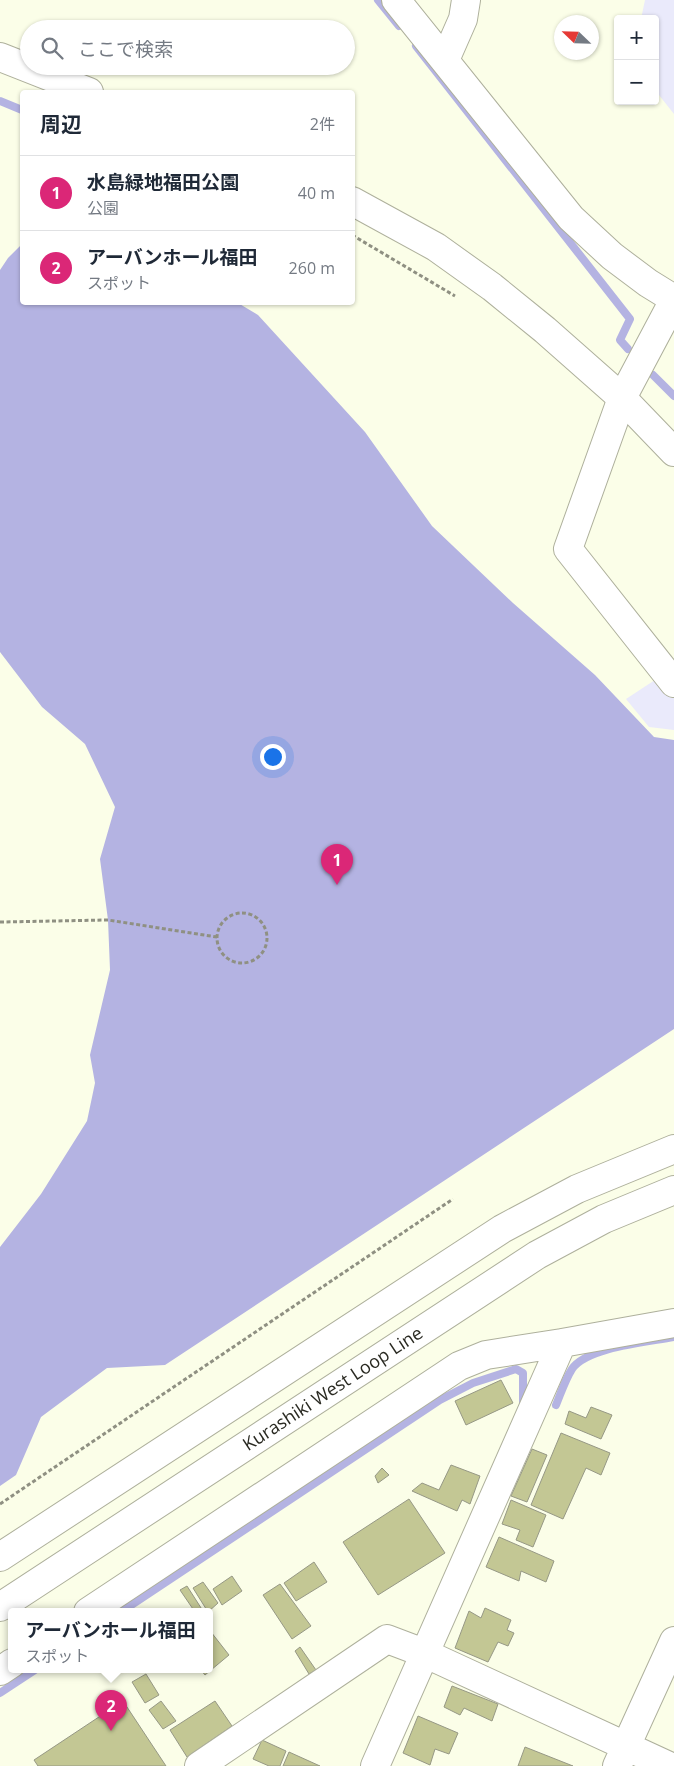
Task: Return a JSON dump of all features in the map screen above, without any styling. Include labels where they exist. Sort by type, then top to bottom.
[{"type":"street","points":[[396,0],[571,218],[612,256],[674,300],[622,398],[568,549],[674,683]]},
{"type":"street","points":[[445,60],[463,19],[466,0]]},
{"type":"street","points":[[0,57],[20,65]]},
{"type":"street","points":[[46,75],[84,90]]},
{"type":"street","points":[[355,203],[436,247],[492,287],[545,330],[622,398],[674,452]]},
{"type":"street","points":[[0,1557],[502,1229],[577,1189],[674,1149]]},
{"type":"street","name":"Kurashiki West Loop Line","points":[[0,1607],[537,1254],[604,1219],[674,1190]]},
{"type":"street","points":[[94,1608],[459,1366],[486,1355],[674,1323]]},
{"type":"street","points":[[375,1766],[562,1343]]},
{"type":"street","points":[[199,1766],[387,1639],[424,1654],[622,1756],[669,1766]]},
{"type":"street","points":[[622,1756],[674,1641]]},
{"type":"path","points":[[355,237],[461,300]]},
{"type":"path","points":[[246,913],[261,921],[267,937],[263,953],[250,962],[242,964],[234,962],[221,953],[217,937],[223,922],[230,916],[246,913]]},
{"type":"path","points":[[0,922],[108,920],[217,937]]},
{"type":"path","points":[[0,1504],[454,1199]]},
{"type":"shaded area","points":[[645,0],[674,0],[674,114],[659,95],[659,15],[642,15]]},
{"type":"shaded area","points":[[658,678],[674,698],[674,730],[649,727],[626,699]]},
{"type":"water","points":[[20,246],[20,305],[241,305],[258,315],[365,432],[432,526],[513,603],[595,675],[654,737],[674,740],[674,1029],[165,1365],[107,1368],[41,1417],[16,1475],[0,1486],[0,1247],[41,1194],[87,1121],[95,1083],[90,1055],[110,970],[108,920],[100,859],[115,807],[85,744],[42,707],[0,652],[0,270],[8,258]]},
{"type":"building","points":[[501,1380],[513,1403],[466,1425],[455,1401]]},
{"type":"building","points":[[591,1407],[612,1415],[601,1439],[565,1424],[569,1411],[586,1418]]},
{"type":"building","points":[[561,1433],[610,1453],[601,1475],[586,1468],[563,1519],[531,1505]]},
{"type":"building","points":[[532,1449],[547,1455],[527,1502],[511,1496]]},
{"type":"building","points":[[451,1465],[480,1476],[470,1504],[462,1500],[457,1511],[412,1491],[422,1483],[439,1490]]},
{"type":"building","points":[[382,1468],[389,1475],[378,1483],[375,1476]]},
{"type":"building","points":[[409,1499],[445,1553],[378,1595],[343,1542]]},
{"type":"building","points":[[511,1500],[546,1515],[533,1547],[516,1540],[520,1530],[502,1524]]},
{"type":"building","points":[[499,1537],[554,1561],[546,1582],[521,1571],[519,1581],[486,1567]]},
{"type":"building","points":[[314,1562],[327,1582],[296,1601],[284,1583]]},
{"type":"building","points":[[232,1576],[242,1591],[222,1605],[213,1589]]},
{"type":"building","points":[[203,1582],[218,1603],[212,1608],[206,1608],[193,1588]]},
{"type":"building","points":[[280,1584],[311,1626],[292,1639],[263,1595]]},
{"type":"building","points":[[187,1586],[201,1608],[192,1608],[180,1590]]},
{"type":"building","points":[[485,1608],[511,1620],[507,1630],[514,1633],[508,1646],[498,1642],[488,1662],[455,1648],[469,1611],[481,1618]]},
{"type":"building","points":[[213,1635],[229,1655],[213,1668]]},
{"type":"building","points":[[300,1647],[316,1670],[309,1674],[295,1651]]},
{"type":"building","points":[[146,1674],[159,1695],[145,1703],[132,1682]]},
{"type":"building","points":[[452,1686],[498,1704],[492,1721],[464,1708],[460,1715],[444,1707]]},
{"type":"building","points":[[123,1701],[166,1766],[38,1766],[34,1760]]},
{"type":"building","points":[[161,1701],[176,1721],[163,1729],[149,1710]]},
{"type":"building","points":[[215,1701],[232,1726],[187,1757],[170,1730]]},
{"type":"building","points":[[418,1716],[458,1733],[449,1754],[435,1749],[430,1765],[403,1753]]},
{"type":"building","points":[[262,1740],[286,1751],[280,1766],[269,1766],[253,1759]]},
{"type":"building","points":[[525,1747],[573,1766],[518,1766]]},
{"type":"building","points":[[289,1752],[320,1766],[283,1766]]},
{"type":"waterway","points":[[378,0],[399,26]]},
{"type":"waterway","points":[[416,46],[630,319],[620,340],[628,349]]},
{"type":"waterway","points":[[0,101],[20,109]]},
{"type":"waterway","points":[[653,375],[674,396]]},
{"type":"waterway","points":[[556,1405],[572,1369],[591,1355],[619,1347],[674,1337]]},
{"type":"waterway","points":[[127,1608],[440,1400],[473,1383],[516,1369],[523,1373],[523,1407]]},
{"type":"waterway","points":[[0,1693],[30,1673]]},
{"type":"place","name":"水島緑地福田公園","points":[[337,885]]},
{"type":"place","name":"アーバンホール福田","points":[[111,1731]]}]
